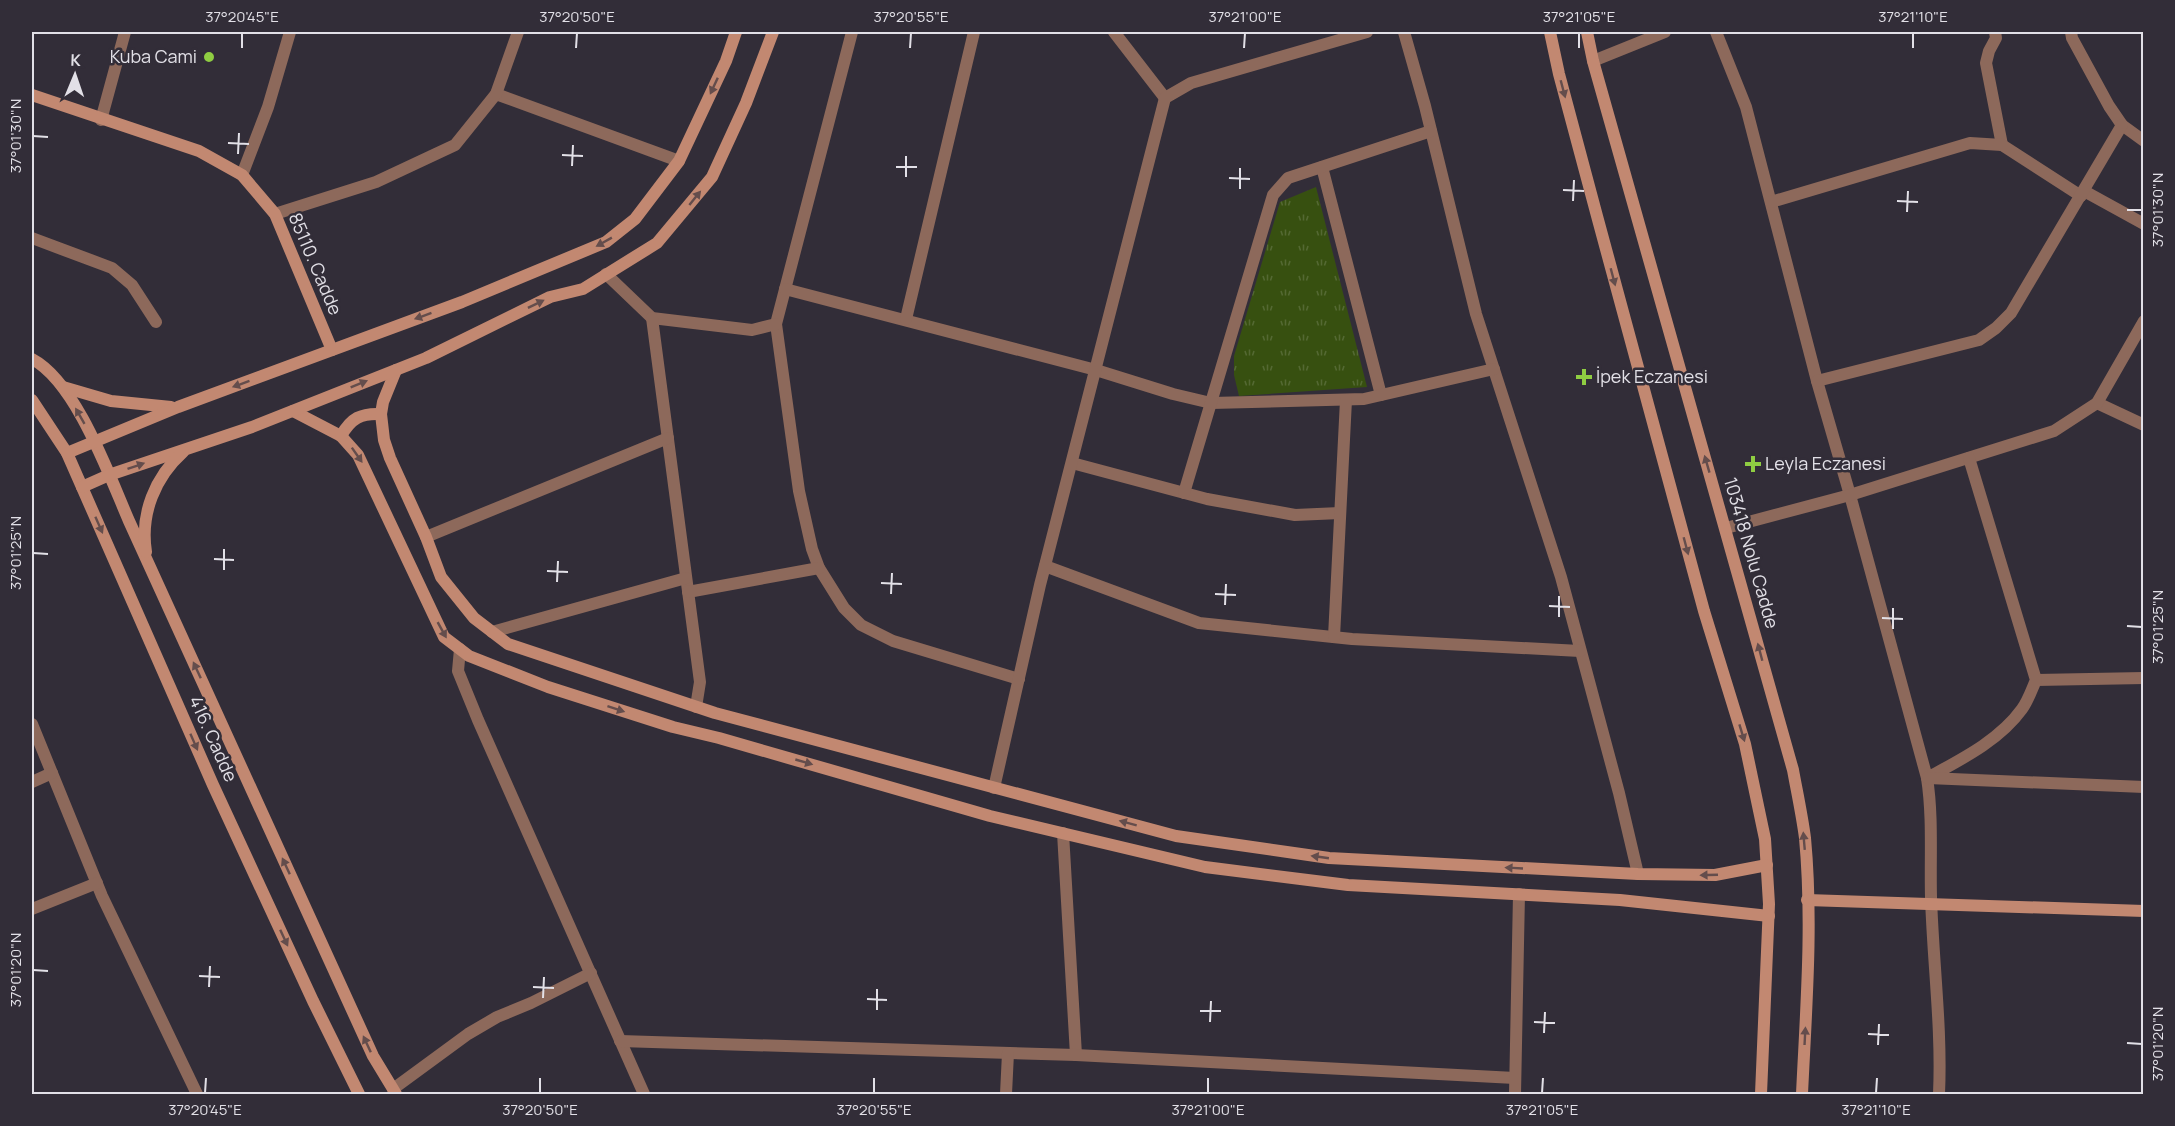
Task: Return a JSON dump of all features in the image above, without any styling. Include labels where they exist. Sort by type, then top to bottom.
[{"type":"main road","points":[[67,453],[178,407],[462,302],[606,242],[635,219],[679,161],[726,61],[736,32]]},
{"type":"main road","points":[[82,487],[109,475],[252,427],[426,358],[550,297],[583,289],[657,243],[711,177],[746,103],[773,32]]},
{"type":"main road","points":[[1550,32],[1588,183],[1701,600],[1745,744],[1765,839],[1769,916],[1761,1095]]},
{"type":"main road","name":"103418 Nolu Cadde","points":[[1587,32],[1593,61],[1793,770],[1804,837],[1807,900],[1807,981],[1802,1095]]},
{"type":"main road","name":"85110. Cadde","points":[[32,94],[101,120],[199,151],[242,175],[275,214],[332,350]]},
{"type":"main road","points":[[32,359],[47,370],[63,387],[94,441],[373,1056],[395,1092]]},
{"type":"main road","points":[[396,370],[381,414],[384,440],[390,458],[426,537],[441,577],[474,618],[508,644],[696,707],[1176,836],[1329,858],[1638,874],[1715,875],[1767,865]]},
{"type":"main road","points":[[63,387],[111,401],[178,407]]},
{"type":"main road","name":"416. Cadde","points":[[32,400],[67,453],[213,786],[359,1095]]},
{"type":"main road","points":[[293,411],[341,436],[358,455],[369,474],[444,637],[469,656],[548,687],[673,728],[719,738],[990,816],[1205,867],[1348,885],[1620,900],[1769,916]]},
{"type":"main road","points":[[341,436],[348,423],[358,416],[370,413],[381,414]]},
{"type":"main road","points":[[149,565],[144,532],[151,499],[165,471],[187,448]]},
{"type":"main road","points":[[1807,900],[1931,906],[2144,911]]},
{"type":"street","points":[[101,120],[125,32]]},
{"type":"street","points":[[242,175],[268,106],[290,32]]},
{"type":"street","points":[[275,214],[376,182],[455,145],[496,94],[518,32]]},
{"type":"street","points":[[852,32],[776,324],[799,491],[812,549],[819,568],[844,608],[861,625],[893,641],[1019,679]]},
{"type":"street","points":[[906,319],[974,32]]},
{"type":"street","points":[[1114,32],[1165,98]]},
{"type":"street","points":[[994,788],[1045,566],[1165,98],[1191,83],[1367,32]]},
{"type":"street","points":[[1404,32],[1476,314],[1561,578],[1638,874]]},
{"type":"street","points":[[1593,61],[1665,32]]},
{"type":"street","points":[[1716,32],[1746,107],[1817,381],[1927,778],[1930,798],[1931,906],[1941,1051],[1939,1095]]},
{"type":"street","points":[[1995,32],[1996,38],[1986,63],[2002,145]]},
{"type":"street","points":[[2071,32],[2109,106],[2122,125],[2144,141]]},
{"type":"street","points":[[496,94],[679,161]]},
{"type":"street","points":[[1817,381],[1979,340],[1996,328],[2011,314],[2122,125]]},
{"type":"street","points":[[1184,494],[1273,195],[1288,178],[1431,131]]},
{"type":"street","points":[[1771,202],[1970,143],[2002,145],[2082,193],[2144,224]]},
{"type":"street","points":[[1322,167],[1381,395]]},
{"type":"street","points":[[32,238],[112,268],[132,285],[156,322]]},
{"type":"street","points":[[606,274],[652,318],[752,330],[776,324]]},
{"type":"street","points":[[785,289],[906,319],[1211,403],[1364,399],[1494,369]]},
{"type":"street","points":[[652,318],[700,682],[696,707]]},
{"type":"street","points":[[1726,528],[1850,495],[2054,431],[2097,403],[2144,321]]},
{"type":"street","points":[[1334,637],[1346,400]]},
{"type":"street","points":[[2097,403],[2144,425]]},
{"type":"street","points":[[426,537],[668,438]]},
{"type":"street","points":[[1927,778],[1964,758],[1995,736],[2022,709],[2036,680],[1969,458]]},
{"type":"street","points":[[1072,463],[1184,494],[1296,515],[1340,513]]},
{"type":"street","points":[[1045,566],[1199,623],[1334,637],[1580,651]]},
{"type":"street","points":[[688,592],[819,568]]},
{"type":"street","points":[[492,632],[686,578]]},
{"type":"street","points":[[460,649],[458,671],[478,720],[644,1095]]},
{"type":"street","points":[[2036,680],[2144,678]]},
{"type":"street","points":[[32,724],[97,883],[197,1095]]},
{"type":"street","points":[[32,782],[52,773]]},
{"type":"street","points":[[1927,778],[2144,787]]},
{"type":"street","points":[[1064,834],[1076,1055]]},
{"type":"street","points":[[32,909],[97,883]]},
{"type":"street","points":[[1515,1095],[1519,894]]},
{"type":"street","points":[[395,1092],[468,1034],[497,1017],[591,973]]},
{"type":"street","points":[[621,1041],[1076,1055],[1515,1078]]},
{"type":"street","points":[[1006,1095],[1008,1053]]},
{"type":"green space","points":[[1316,187],[1367,387],[1239,396],[1234,375],[1234,356],[1280,202]]},
{"type":"place","name":"Kuba Cami","points":[[209,57]]},
{"type":"place","name":"İpek Eczanesi","points":[[1584,377]]},
{"type":"place","name":"Leyla Eczanesi","points":[[1753,464]]}]
